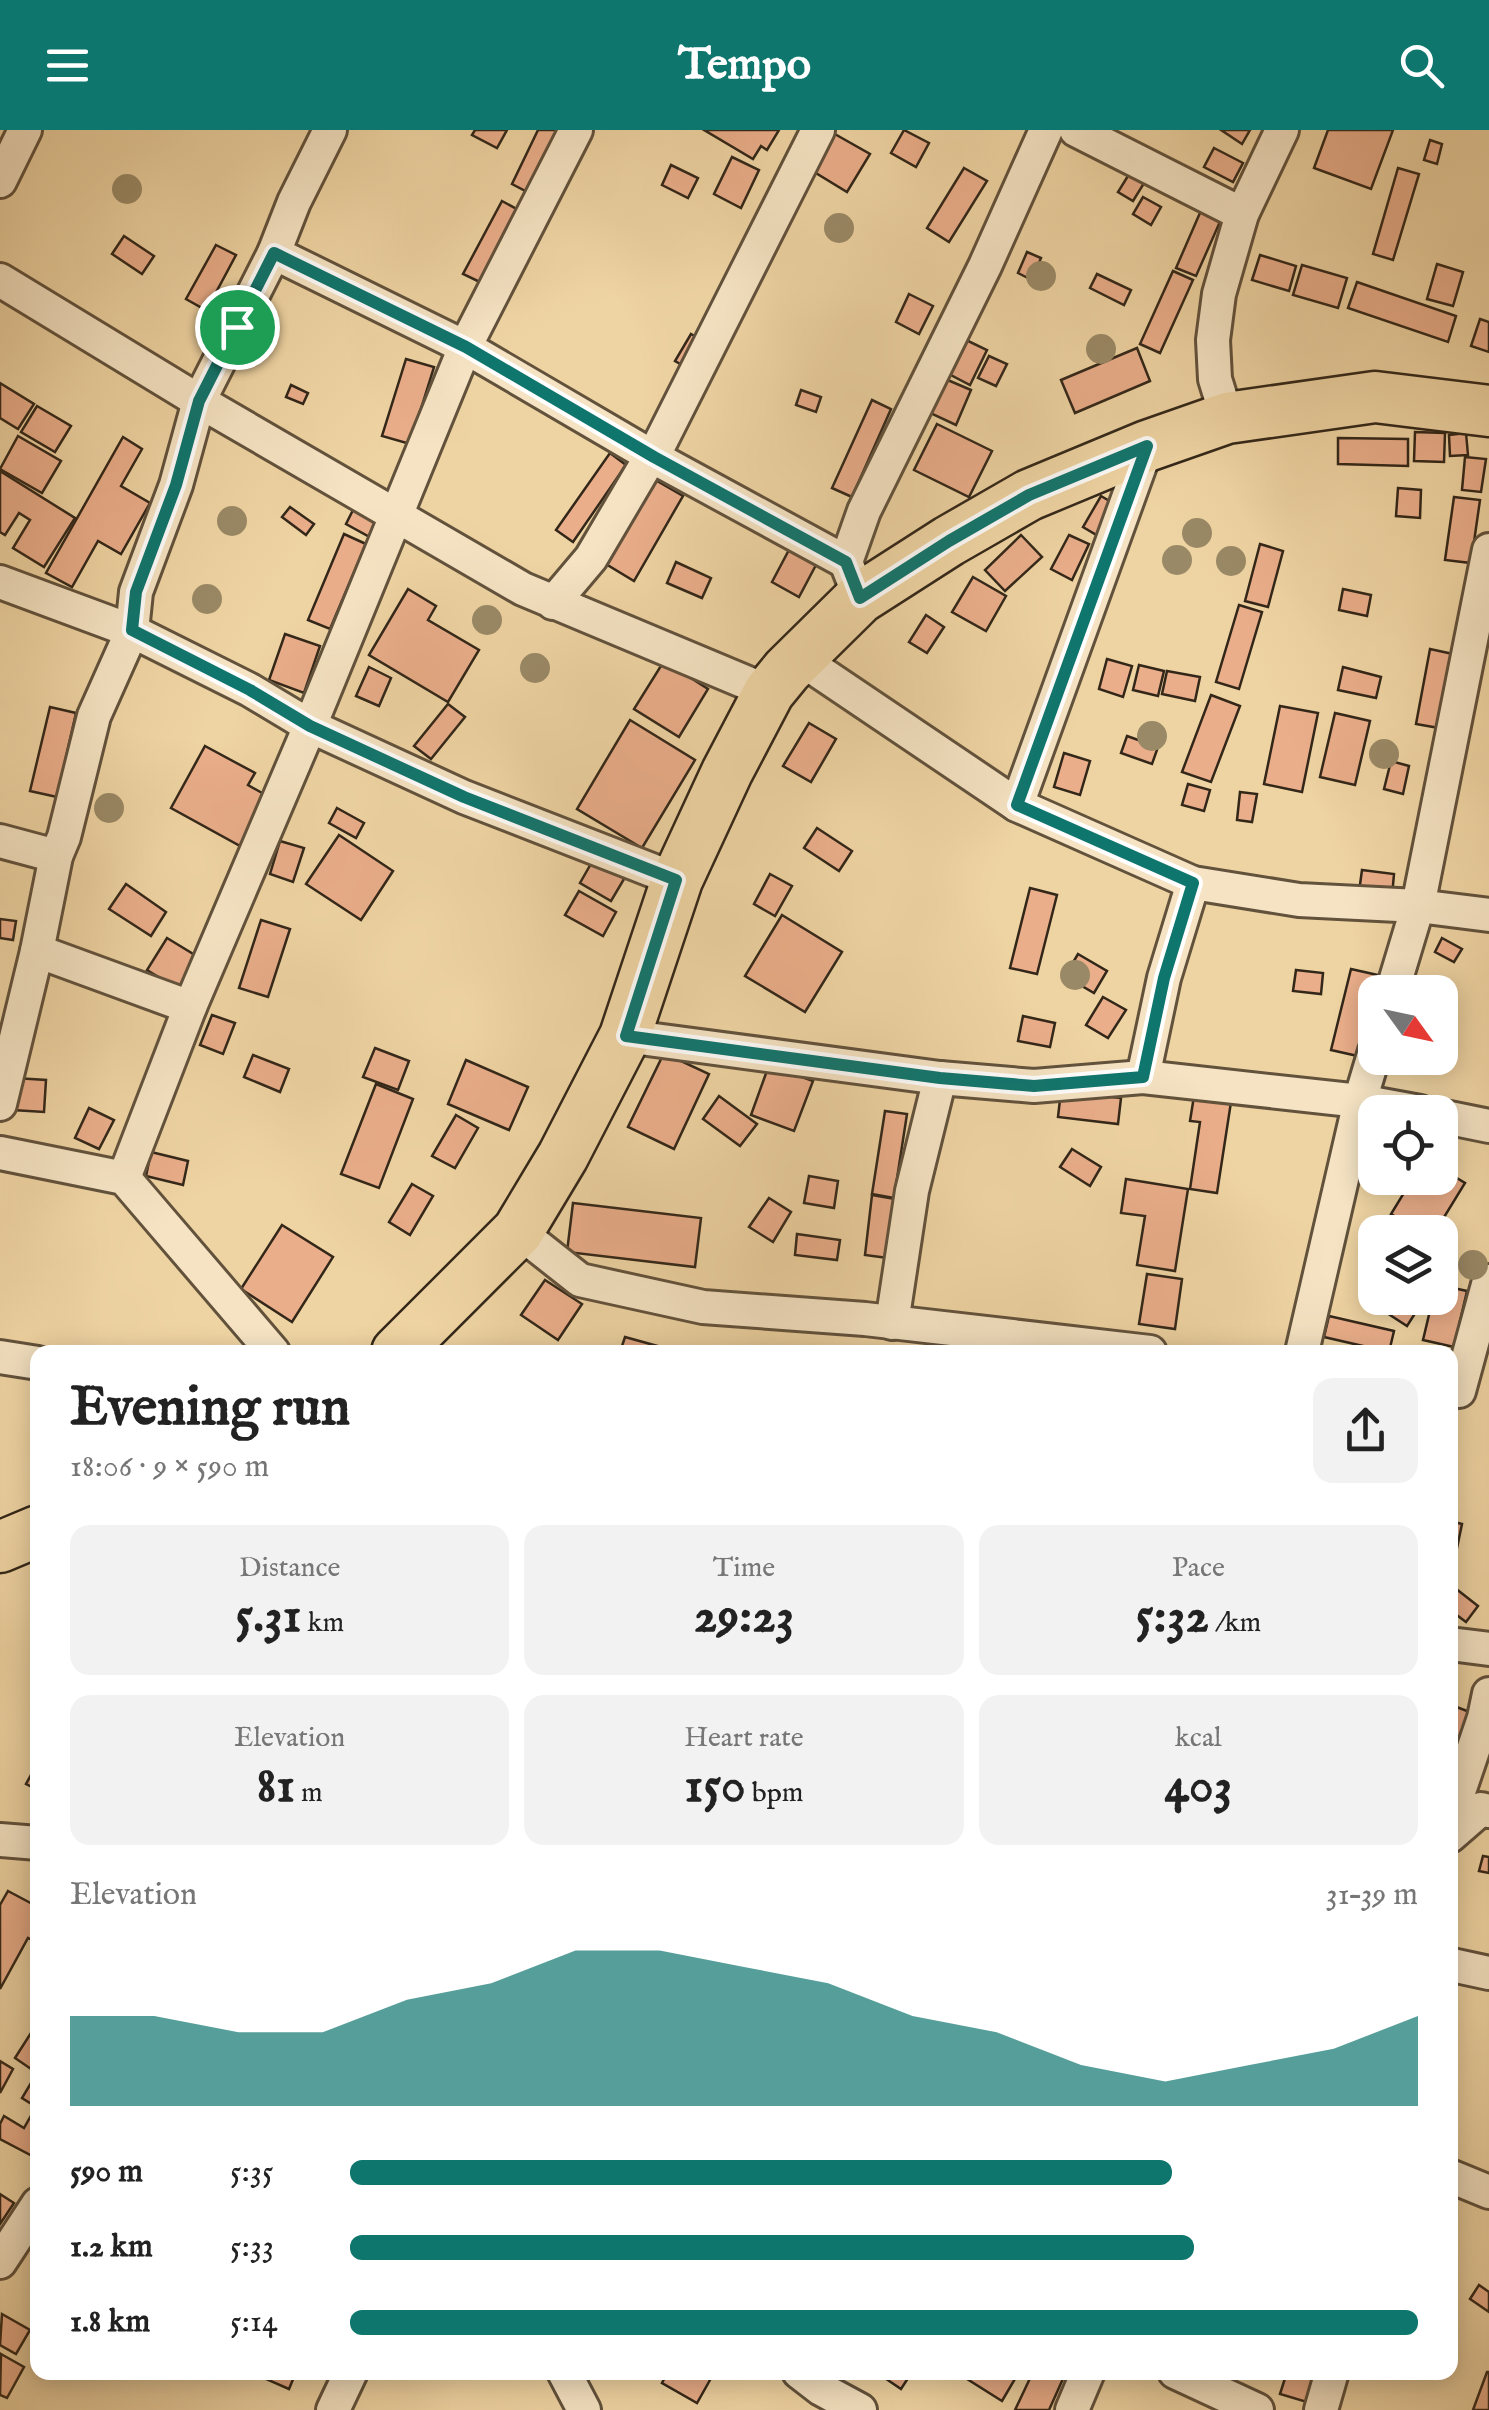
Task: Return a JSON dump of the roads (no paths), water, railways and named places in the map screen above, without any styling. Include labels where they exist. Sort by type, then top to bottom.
[{"type":"main road","points":[[405,1345],[518,1231],[563,1156],[626,1036],[676,880],[727,772],[784,675],[853,580],[949,541],[1029,495],[1227,418],[1376,397],[1489,411]]},
{"type":"main road","points":[[0,1547],[30,1534]]},
{"type":"street","points":[[0,182],[25,130]]},
{"type":"street","points":[[0,1104],[56,856],[94,716],[132,630],[136,592],[176,485],[199,401],[274,253],[330,130]]},
{"type":"street","points":[[124,1178],[190,1006],[466,347],[576,130]]},
{"type":"street","points":[[553,604],[591,558],[654,457],[818,130]]},
{"type":"street","points":[[274,253],[466,347],[853,580],[864,511],[985,266],[1046,130]]},
{"type":"street","points":[[1076,130],[1242,214]]},
{"type":"street","points":[[1227,418],[1215,379],[1213,340],[1219,294],[1242,214],[1282,130]]},
{"type":"street","points":[[0,280],[523,589],[553,604],[784,675],[1017,805],[1193,883],[1299,900],[1418,906],[1489,915]]},
{"type":"street","points":[[1017,805],[1147,446]]},
{"type":"street","points":[[1397,975],[1418,906],[1489,550]]},
{"type":"street","points":[[0,582],[132,630],[250,690],[310,726],[464,797],[676,880]]},
{"type":"street","points":[[0,841],[56,856]]},
{"type":"street","points":[[1143,1077],[1164,978],[1193,883]]},
{"type":"street","points":[[37,951],[190,1006]]},
{"type":"street","points":[[626,1036],[940,1078],[1034,1086],[1143,1077],[1358,1101]]},
{"type":"street","points":[[892,1322],[912,1191],[940,1078]]},
{"type":"street","points":[[1304,1345],[1358,1110]]},
{"type":"street","points":[[1458,1120],[1489,1126]]},
{"type":"street","points":[[0,1154],[124,1178],[267,1345]]},
{"type":"street","points":[[518,1231],[580,1280],[703,1307],[892,1322],[1090,1345]]},
{"type":"street","points":[[1466,1391],[1489,1281]]},
{"type":"street","points":[[0,1357],[30,1362]]},
{"type":"street","points":[[1458,1645],[1489,1649]]},
{"type":"street","points":[[1458,1794],[1489,1694]]},
{"type":"street","points":[[1458,1829],[1481,1809],[1489,1811]]},
{"type":"street","points":[[0,1840],[30,1842]]},
{"type":"street","points":[[1458,1962],[1489,1973]]},
{"type":"street","points":[[1458,2179],[1489,2192]]},
{"type":"street","points":[[0,2262],[30,2216]]},
{"type":"street","points":[[333,2410],[347,2380]]},
{"type":"street","points":[[568,2380],[584,2410]]},
{"type":"street","points":[[809,2380],[860,2410]]},
{"type":"street","points":[[1072,2410],[1085,2380]]},
{"type":"street","points":[[1193,2380],[1257,2410]]},
{"type":"street","points":[[1321,2410],[1330,2380]]}]
